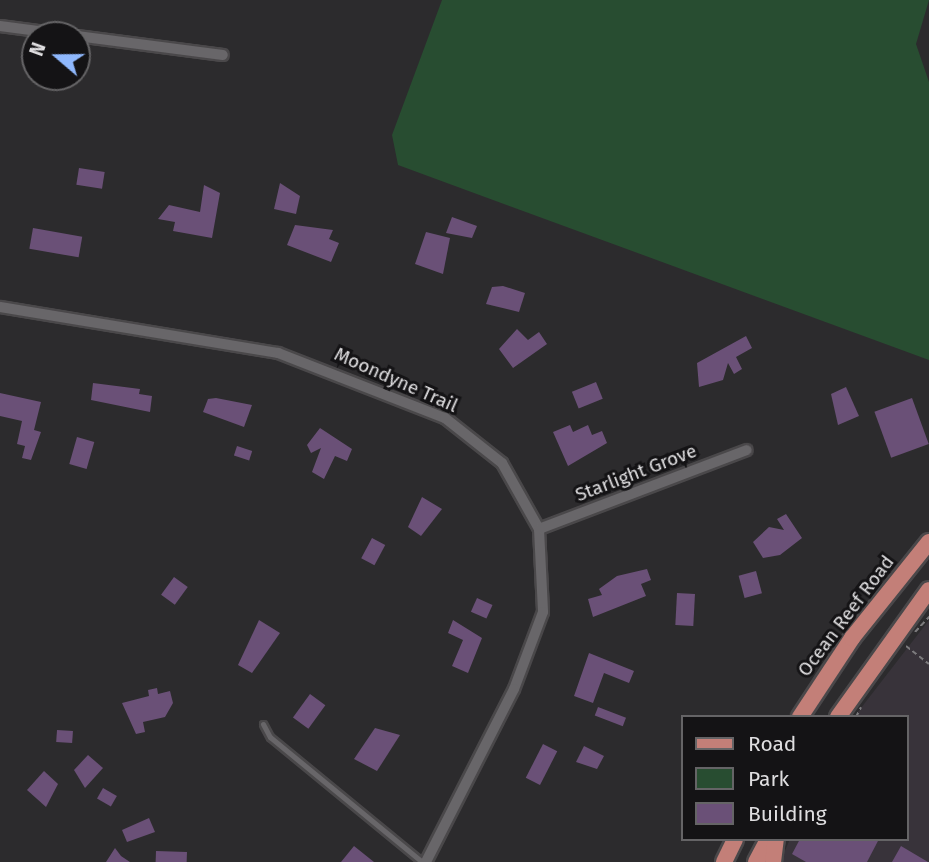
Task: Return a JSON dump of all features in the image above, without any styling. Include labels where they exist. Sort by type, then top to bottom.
[{"type":"main road","name":"Ocean Reef Road","points":[[801,715],[846,646],[929,542]]},
{"type":"main road","points":[[839,715],[929,590]]},
{"type":"main road","points":[[724,862],[734,841]]},
{"type":"main road","points":[[756,862],[767,841]]},
{"type":"main road","points":[[773,862],[776,841]]},
{"type":"street","points":[[0,26],[21,29]]},
{"type":"street","points":[[91,38],[223,55]]},
{"type":"street","name":"Moondyne Trail","points":[[0,307],[278,353],[393,394],[477,438],[515,483],[539,529],[544,571],[535,644],[424,862]]},
{"type":"street","name":"Starlight Grove","points":[[539,529],[747,450]]},
{"type":"lane","points":[[263,724],[270,737],[424,862]]},
{"type":"path","points":[[905,645],[929,664]]},
{"type":"shaded area","points":[[929,620],[929,862],[780,862],[789,841],[908,841],[908,715],[856,715]]},
{"type":"green space","points":[[442,0],[929,0],[916,44],[929,82],[929,360],[398,165],[392,135]]},
{"type":"building","points":[[79,168],[105,172],[102,189],[76,185]]},
{"type":"building","points":[[280,183],[300,196],[296,214],[274,209]]},
{"type":"building","points":[[204,185],[220,193],[212,238],[173,231],[175,222],[158,219],[169,205],[200,212]]},
{"type":"building","points":[[452,217],[477,226],[472,238],[446,233]]},
{"type":"building","points":[[295,225],[333,230],[329,239],[339,243],[331,262],[287,245]]},
{"type":"building","points":[[33,228],[82,237],[79,257],[29,249]]},
{"type":"building","points":[[426,232],[450,238],[443,274],[415,264]]},
{"type":"building","points":[[503,286],[525,293],[519,312],[486,304],[492,287]]},
{"type":"building","points":[[517,329],[528,340],[539,332],[547,344],[513,368],[499,349]]},
{"type":"building","points":[[746,336],[752,348],[736,357],[742,369],[734,374],[728,363],[723,380],[699,387],[697,363]]},
{"type":"building","points":[[596,382],[603,399],[579,408],[572,392]]},
{"type":"building","points":[[93,383],[140,389],[139,394],[152,396],[150,412],[91,400]]},
{"type":"building","points":[[846,387],[859,416],[838,425],[831,394]]},
{"type":"building","points":[[0,393],[41,402],[34,430],[41,432],[31,460],[22,458],[25,446],[17,444],[22,421],[0,416]]},
{"type":"building","points":[[912,398],[929,444],[891,458],[874,412]]},
{"type":"building","points":[[208,399],[252,405],[244,427],[203,412]]},
{"type":"building","points":[[570,425],[573,432],[588,425],[592,435],[602,431],[607,443],[568,466],[553,432]]},
{"type":"building","points":[[320,428],[352,449],[347,461],[335,456],[324,479],[312,472],[321,448],[311,453],[307,445]]},
{"type":"building","points":[[77,437],[94,442],[87,469],[69,464]]},
{"type":"building","points":[[237,446],[252,451],[249,460],[234,456]]},
{"type":"building","points":[[422,497],[442,509],[421,536],[408,527]]},
{"type":"building","points":[[786,514],[802,538],[780,555],[763,558],[753,542],[769,527],[784,530],[777,519]]},
{"type":"building","points":[[372,538],[385,545],[374,565],[361,558]]},
{"type":"building","points":[[647,569],[651,580],[641,584],[646,596],[593,617],[588,599],[602,595],[599,589],[617,576]]},
{"type":"building","points":[[756,571],[762,593],[745,598],[739,576]]},
{"type":"building","points":[[174,577],[188,587],[175,605],[161,595]]},
{"type":"building","points":[[677,593],[695,594],[693,626],[675,625]]},
{"type":"building","points":[[477,598],[493,605],[486,619],[471,612]]},
{"type":"building","points":[[259,620],[280,633],[252,673],[238,665]]},
{"type":"building","points":[[453,620],[482,638],[468,673],[452,666],[463,640],[448,633]]},
{"type":"building","points":[[589,653],[634,671],[629,683],[604,673],[593,703],[574,696]]},
{"type":"building","points":[[157,688],[158,694],[170,691],[173,703],[165,717],[143,722],[145,732],[136,734],[122,703],[149,696],[148,690]]},
{"type":"building","points":[[310,694],[325,705],[308,729],[293,717]]},
{"type":"building","points":[[598,707],[626,718],[623,726],[595,715]]},
{"type":"building","points":[[375,728],[400,735],[377,771],[354,759]]},
{"type":"building","points":[[57,730],[73,731],[72,743],[56,742]]},
{"type":"building","points":[[543,744],[557,751],[540,785],[526,778]]},
{"type":"building","points":[[584,746],[604,756],[597,769],[576,762]]},
{"type":"building","points":[[88,755],[103,768],[85,788],[74,770]]},
{"type":"building","points":[[44,771],[58,784],[46,807],[27,790]]},
{"type":"building","points":[[103,788],[117,796],[111,806],[97,798]]},
{"type":"building","points":[[149,818],[155,832],[127,842],[122,830]]},
{"type":"building","points":[[799,841],[878,841],[867,862],[806,862],[792,854]]},
{"type":"building","points":[[354,846],[374,862],[341,862]]},
{"type":"building","points":[[901,846],[928,862],[892,862]]},
{"type":"building","points":[[115,848],[121,856],[130,862],[106,862]]},
{"type":"building","points":[[156,851],[187,852],[187,862],[156,862]]}]
